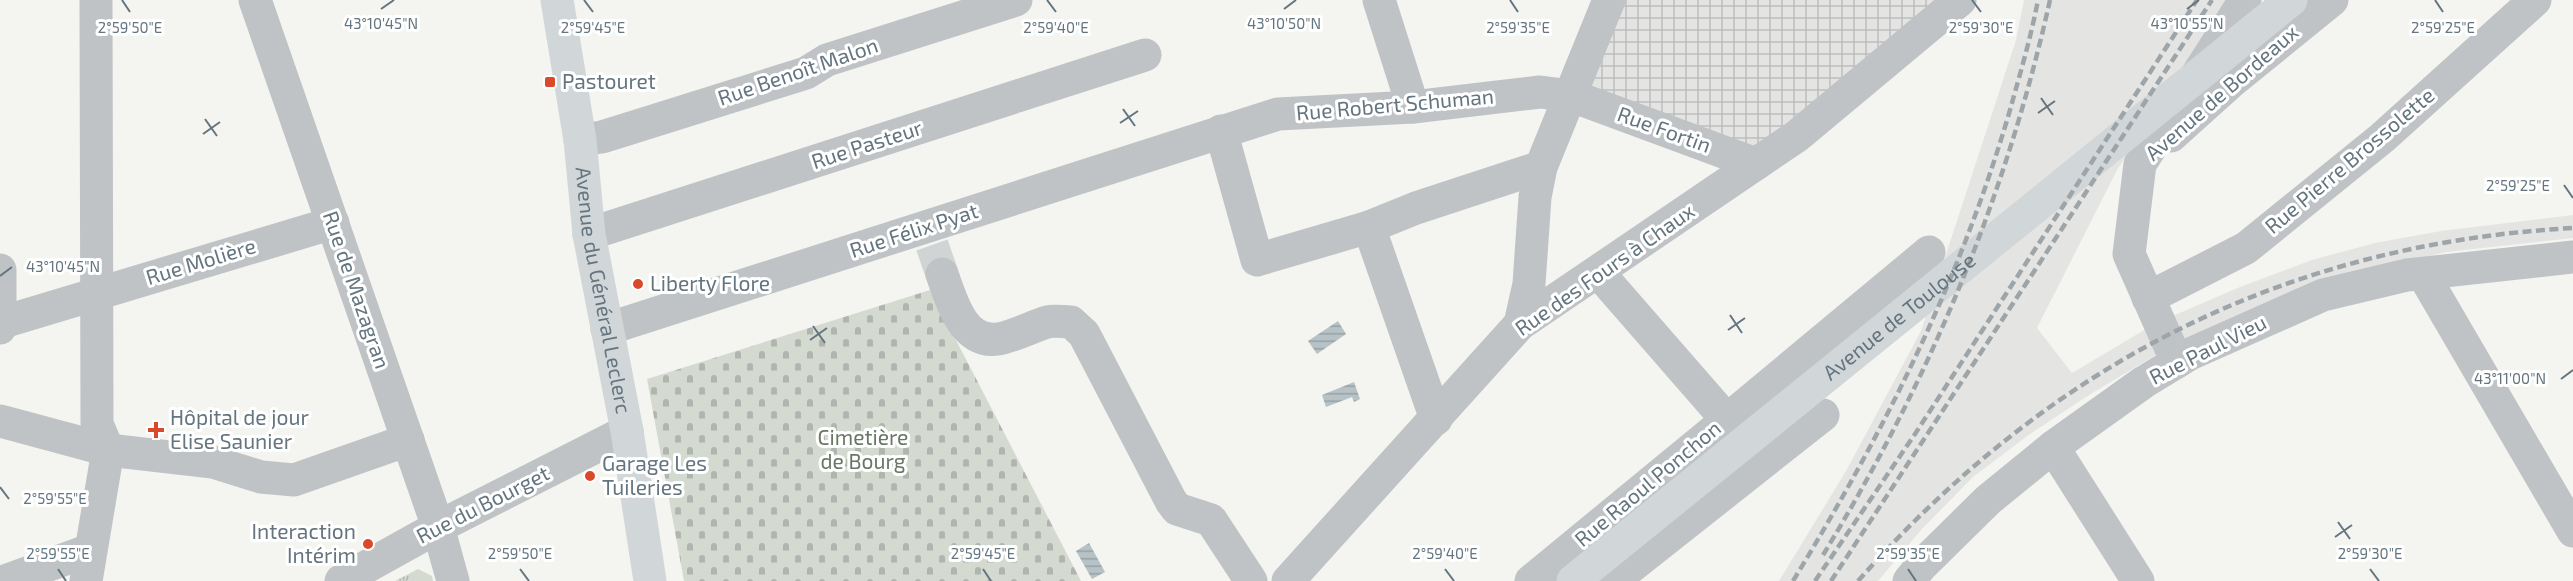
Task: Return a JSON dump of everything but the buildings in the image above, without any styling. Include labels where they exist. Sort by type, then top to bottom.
[{"type":"main road","name":"Avenue du Général Leclerc","points":[[557,0],[580,140],[589,234],[627,431],[650,581]]},
{"type":"main road","name":"Avenue de Bordeaux","points":[[2225,53],[2291,0]]},
{"type":"main road","name":"Avenue de Toulouse","points":[[1573,581],[2225,53]]},
{"type":"street","points":[[5,581],[88,565],[108,450],[97,424],[96,0]]},
{"type":"street","name":"Rue de Mazagran","points":[[255,0],[438,527],[453,581]]},
{"type":"street","name":"Rue Benoît Malon","points":[[580,140],[602,137],[806,73],[827,60],[1016,0]]},
{"type":"street","points":[[1379,0],[1413,107]]},
{"type":"street","points":[[1520,324],[1529,284],[1535,197],[1541,167],[1572,96],[1609,0]]},
{"type":"street","name":"Rue des Fours à Chaux","points":[[1288,581],[1520,324],[1797,136],[1960,0]]},
{"type":"street","name":"Avenue de Bordeaux","points":[[2140,164],[2231,82],[2332,0]]},
{"type":"street","name":"Rue Pierre Brossolette","points":[[2148,298],[2246,248],[2382,138],[2535,0]]},
{"type":"street","points":[[2177,362],[2129,254],[2140,164],[2244,1]]},
{"type":"street","name":"Rue Pasteur","points":[[589,234],[1145,55]]},
{"type":"street","name":"Rue Robert Schuman","points":[[1221,131],[1278,114],[1413,107],[1540,92],[1572,96]]},
{"type":"street","name":"Rue Fortin","points":[[1572,96],[1756,165]]},
{"type":"street","points":[[1221,131],[1257,260],[1369,227],[1416,208],[1541,167]]},
{"type":"street","name":"Rue Félix Pyat","points":[[607,329],[933,249],[1221,131]]},
{"type":"street","name":"Rue Molière","points":[[0,323],[333,223]]},
{"type":"street","points":[[1369,227],[1436,419]]},
{"type":"street","points":[[933,249],[950,297],[965,325],[979,338],[998,339],[1050,321],[1071,322],[1084,334],[1171,501],[1177,509],[1211,520],[1251,581]]},
{"type":"street","name":"Avenue de Toulouse","points":[[1727,420],[1929,252]]},
{"type":"street","name":"Rue Paul Vieu","points":[[1909,581],[1921,566],[1988,500],[2053,447],[2144,381],[2177,362],[2323,295],[2423,274],[2573,256]]},
{"type":"street","points":[[0,270],[0,328]]},
{"type":"street","name":"Rue Raoul Ponchon","points":[[1532,581],[1727,420],[1598,272]]},
{"type":"street","points":[[2423,274],[2573,531]]},
{"type":"street","name":"Avenue de Toulouse","points":[[1613,581],[1823,415]]},
{"type":"street","points":[[0,421],[108,450],[213,462],[261,477],[294,480],[408,440]]},
{"type":"street","name":"Rue du Bourget","points":[[341,581],[438,527],[627,431]]},
{"type":"street","points":[[2053,447],[2138,581]]},
{"type":"shaded area","points":[[1616,0],[1949,0],[1752,157],[1577,92]]},
{"type":"shaded area","points":[[2024,0],[2228,0],[2117,170],[2037,328],[2072,373],[2146,329],[2159,353],[2030,434],[1973,477],[1922,529],[1878,581],[1779,581],[1846,471],[1921,331],[2016,40]]},
{"type":"shaded area","points":[[2573,215],[2573,238],[2446,252],[2338,278],[2180,342],[2168,318],[2240,287],[2312,260],[2375,243],[2441,231]]},
{"type":"shaded area","points":[[1338,321],[1346,334],[1317,354],[1308,341]]},
{"type":"shaded area","points":[[1354,382],[1360,399],[1354,402],[1352,397],[1326,407],[1322,395]]},
{"type":"shaded area","points":[[1089,543],[1105,572],[1092,579],[1076,551]]},
{"type":"green space","name":"Cimetière de Bourg","points":[[930,290],[1081,581],[684,581],[647,379]]},
{"type":"green space","points":[[418,569],[432,576],[433,581],[395,581]]},
{"type":"tunnel","points":[[932,245],[942,274]]},
{"type":"railway","points":[[1793,581],[1859,468],[1889,411],[1944,294],[1990,173],[2010,110],[2038,0]]},
{"type":"railway","points":[[1823,555],[1897,424],[1959,287],[1987,217],[2011,146],[2050,0]]},
{"type":"railway","points":[[1815,581],[1915,434],[2197,0]]},
{"type":"railway","points":[[1831,581],[2212,0]]},
{"type":"railway","points":[[1858,581],[1932,504],[2010,437],[2092,379],[2179,330],[2270,290],[2366,260],[2467,239],[2573,228]]},
{"type":"place","name":"Pastouret","points":[[550,82]]},
{"type":"place","name":"Liberty Flore","points":[[638,284]]},
{"type":"place","name":"Hôpital de jour Elise Saunier","points":[[156,430]]},
{"type":"place","name":"Garage Les Tuileries","points":[[590,476]]},
{"type":"place","name":"Interaction Intérim","points":[[368,544]]}]
